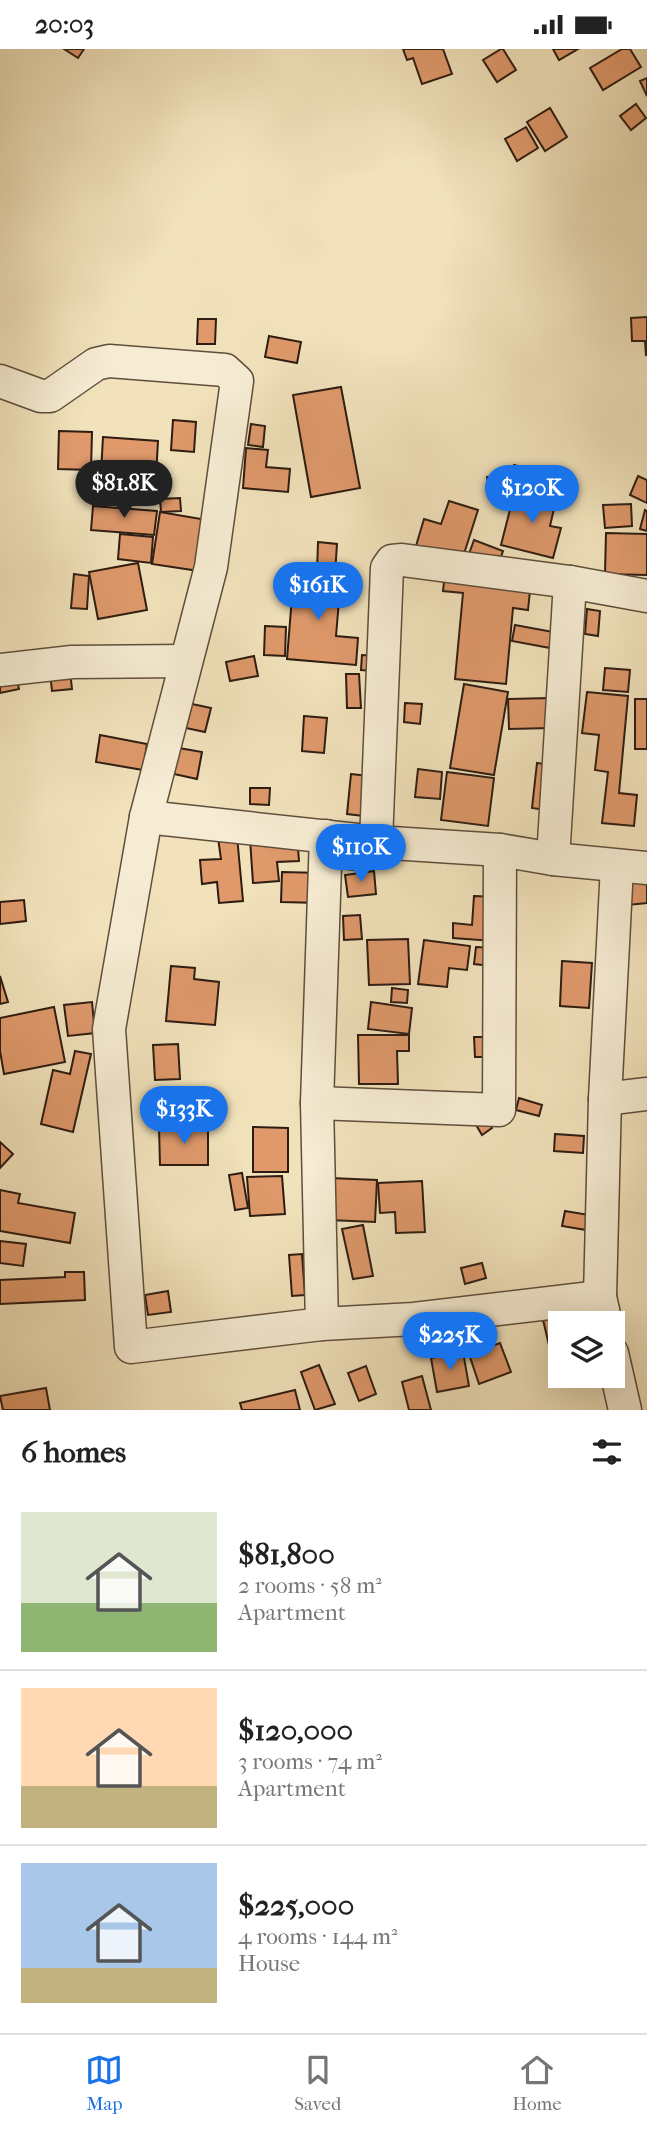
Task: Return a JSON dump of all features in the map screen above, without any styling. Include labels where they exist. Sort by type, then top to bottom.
[{"type":"street","points":[[0,381],[41,396],[50,396],[96,364],[109,361],[225,370],[237,381],[211,567],[146,817],[109,1029],[131,1347],[322,1324],[603,1310],[606,1099],[632,867],[552,859],[500,850],[376,842],[146,817]]},
{"type":"street","points":[[376,842],[387,568],[392,561],[402,560],[570,582],[647,596]]},
{"type":"street","points":[[552,859],[570,582]]},
{"type":"street","points":[[0,670],[72,662],[186,661]]},
{"type":"street","points":[[322,1324],[317,1103],[326,836]]},
{"type":"street","points":[[317,1103],[499,1110],[500,850]]},
{"type":"street","points":[[606,1099],[647,1094]]},
{"type":"street","points":[[620,1388],[625,1410]]},
{"type":"building","points":[[64,49],[84,49],[78,58]]},
{"type":"building","points":[[403,49],[443,49],[452,74],[422,84],[413,58],[407,60]]},
{"type":"building","points":[[501,49],[516,70],[497,82],[483,60]]},
{"type":"building","points":[[553,49],[578,49],[559,60]]},
{"type":"building","points":[[622,49],[630,49],[641,67],[603,90],[590,68]]},
{"type":"building","points":[[647,78],[647,96],[640,81]]},
{"type":"building","points":[[636,104],[646,118],[631,130],[620,116]]},
{"type":"building","points":[[550,108],[567,137],[545,151],[527,122]]},
{"type":"building","points":[[526,127],[538,148],[517,161],[505,139]]},
{"type":"building","points":[[647,317],[646,355],[645,341],[632,341],[631,318]]},
{"type":"building","points":[[198,319],[216,319],[215,344],[197,344]]},
{"type":"building","points":[[269,336],[301,342],[297,363],[265,357]]},
{"type":"building","points":[[341,387],[360,488],[311,497],[293,395]]},
{"type":"building","points":[[173,420],[196,422],[194,452],[171,450]]},
{"type":"building","points":[[251,424],[265,426],[263,447],[248,445]]},
{"type":"building","points":[[59,431],[92,432],[91,470],[58,469]]},
{"type":"building","points":[[103,437],[158,441],[155,494],[100,490]]},
{"type":"building","points":[[246,448],[268,450],[266,467],[290,469],[288,492],[243,488]]},
{"type":"building","points":[[514,465],[557,476],[552,497],[509,487]]},
{"type":"building","points":[[504,475],[506,495],[490,497],[487,477]]},
{"type":"building","points":[[638,476],[647,480],[647,503],[630,495]]},
{"type":"building","points":[[515,490],[556,500],[550,526],[561,528],[553,558],[501,545]]},
{"type":"building","points":[[180,498],[181,511],[161,512],[160,499]]},
{"type":"building","points":[[449,501],[478,510],[462,560],[416,546],[424,519],[441,524]]},
{"type":"building","points":[[631,504],[632,526],[605,528],[603,505]]},
{"type":"building","points":[[93,506],[157,511],[154,535],[91,530]]},
{"type":"building","points":[[645,510],[647,511],[647,531],[640,529]]},
{"type":"building","points":[[160,512],[207,520],[199,571],[152,564]]},
{"type":"building","points":[[606,533],[647,534],[647,575],[605,574]]},
{"type":"building","points":[[120,534],[153,537],[151,563],[118,559]]},
{"type":"building","points":[[474,540],[503,551],[498,565],[469,554]]},
{"type":"building","points":[[318,542],[337,544],[335,574],[317,573]]},
{"type":"building","points":[[138,563],[147,610],[98,619],[89,572]]},
{"type":"building","points":[[446,563],[532,571],[528,610],[513,608],[506,684],[455,679],[463,593],[443,591]]},
{"type":"building","points":[[294,572],[341,577],[336,636],[358,638],[356,665],[287,659]]},
{"type":"building","points":[[74,574],[89,576],[87,609],[71,608]]},
{"type":"building","points":[[587,609],[600,611],[598,636],[585,634]]},
{"type":"building","points":[[515,625],[564,634],[561,650],[512,641]]},
{"type":"building","points":[[265,626],[286,627],[285,656],[264,655]]},
{"type":"building","points":[[362,655],[386,657],[385,672],[361,670]]},
{"type":"building","points":[[254,656],[258,676],[230,681],[226,662]]},
{"type":"building","points":[[14,667],[19,689],[0,693],[0,671]]},
{"type":"building","points":[[605,668],[630,670],[628,692],[603,690]]},
{"type":"building","points":[[70,671],[72,689],[52,691],[50,673]]},
{"type":"building","points":[[346,674],[359,674],[361,708],[347,708]]},
{"type":"building","points":[[464,684],[508,692],[494,775],[450,768]]},
{"type":"building","points":[[587,692],[628,696],[619,793],[637,795],[634,826],[602,823],[608,772],[595,770],[599,735],[582,733]]},
{"type":"building","points":[[550,698],[551,728],[509,729],[508,699]]},
{"type":"building","points":[[635,699],[647,699],[647,749],[635,749]]},
{"type":"building","points":[[405,703],[422,704],[420,724],[404,722]]},
{"type":"building","points":[[192,704],[211,708],[205,732],[186,728]]},
{"type":"building","points":[[304,716],[327,718],[324,753],[302,751]]},
{"type":"building","points":[[100,735],[147,744],[143,770],[96,762]]},
{"type":"building","points":[[179,748],[202,752],[197,779],[174,774]]},
{"type":"building","points":[[537,763],[557,766],[552,811],[532,808]]},
{"type":"building","points":[[418,769],[442,772],[440,799],[415,797]]},
{"type":"building","points":[[447,772],[494,778],[488,826],[441,820]]},
{"type":"building","points":[[351,774],[377,777],[372,817],[347,814]]},
{"type":"building","points":[[250,788],[270,788],[269,805],[250,804]]},
{"type":"building","points":[[237,836],[243,901],[219,903],[217,882],[202,884],[200,860],[221,859],[218,838]]},
{"type":"building","points":[[297,836],[299,861],[277,862],[279,881],[253,883],[250,839]]},
{"type":"building","points":[[348,843],[367,845],[365,871],[346,869]]},
{"type":"building","points":[[374,871],[376,894],[348,897],[345,875]]},
{"type":"building","points":[[282,872],[321,873],[320,903],[281,902]]},
{"type":"building","points":[[647,873],[647,903],[619,906],[616,876]]},
{"type":"building","points":[[474,896],[496,897],[493,941],[453,938],[453,923],[472,925]]},
{"type":"building","points":[[24,900],[26,921],[0,924],[0,902]]},
{"type":"building","points":[[360,915],[362,939],[344,940],[343,916]]},
{"type":"building","points":[[408,939],[410,984],[369,985],[367,940]]},
{"type":"building","points":[[424,940],[470,946],[467,970],[449,968],[447,987],[418,984]]},
{"type":"building","points":[[476,947],[493,948],[491,966],[474,964]]},
{"type":"building","points":[[562,961],[592,963],[589,1008],[560,1006]]},
{"type":"building","points":[[171,966],[195,968],[194,979],[219,982],[215,1025],[166,1021]]},
{"type":"building","points":[[0,976],[8,1002],[0,1004]]},
{"type":"building","points":[[392,988],[408,990],[407,1003],[391,1002]]},
{"type":"building","points":[[92,1002],[95,1033],[68,1036],[64,1005]]},
{"type":"building","points":[[371,1002],[412,1008],[409,1034],[368,1029]]},
{"type":"building","points":[[54,1007],[65,1062],[4,1074],[0,1051],[0,1018]]},
{"type":"building","points":[[358,1035],[409,1035],[409,1051],[397,1051],[398,1084],[359,1084]]},
{"type":"building","points":[[474,1037],[488,1037],[489,1057],[475,1057]]},
{"type":"building","points":[[178,1044],[180,1079],[155,1080],[153,1045]]},
{"type":"building","points":[[75,1051],[91,1054],[73,1132],[41,1124],[53,1070],[70,1074]]},
{"type":"building","points":[[519,1098],[542,1105],[539,1116],[516,1110]]},
{"type":"building","points":[[482,1112],[492,1128],[482,1135],[472,1118]]},
{"type":"building","points":[[159,1127],[208,1127],[208,1165],[160,1165]]},
{"type":"building","points":[[253,1127],[288,1128],[288,1172],[253,1172]]},
{"type":"building","points":[[555,1134],[584,1136],[583,1153],[554,1151]]},
{"type":"building","points":[[0,1142],[13,1154],[0,1168]]},
{"type":"building","points":[[242,1173],[248,1208],[235,1210],[229,1175]]},
{"type":"building","points":[[282,1176],[285,1214],[250,1216],[247,1177]]},
{"type":"building","points":[[330,1178],[377,1180],[375,1222],[329,1220]]},
{"type":"building","points":[[422,1181],[425,1232],[396,1233],[395,1212],[380,1213],[378,1183]]},
{"type":"building","points":[[0,1190],[20,1194],[18,1203],[75,1213],[70,1243],[0,1231]]},
{"type":"building","points":[[565,1211],[595,1216],[592,1231],[562,1226]]},
{"type":"building","points":[[363,1225],[373,1276],[353,1279],[342,1229]]},
{"type":"building","points":[[0,1241],[26,1244],[23,1266],[0,1263]]},
{"type":"building","points":[[302,1254],[305,1295],[292,1296],[289,1255]]},
{"type":"building","points":[[482,1263],[486,1278],[465,1284],[461,1268]]},
{"type":"building","points":[[65,1272],[84,1272],[85,1300],[0,1304],[0,1280],[65,1277]]},
{"type":"building","points":[[168,1291],[171,1312],[148,1315],[145,1295]]},
{"type":"building","points":[[583,1297],[586,1311],[548,1311],[548,1341],[540,1307]]},
{"type":"building","points":[[475,1311],[487,1344],[468,1350],[456,1317]]},
{"type":"building","points":[[500,1343],[511,1372],[479,1384],[469,1354]]},
{"type":"building","points":[[463,1352],[469,1386],[437,1392],[431,1358]]},
{"type":"building","points":[[319,1365],[335,1404],[315,1410],[301,1372]]},
{"type":"building","points":[[366,1366],[376,1394],[359,1401],[348,1373]]},
{"type":"building","points":[[422,1376],[431,1410],[409,1410],[402,1382]]},
{"type":"building","points":[[46,1388],[50,1410],[3,1410],[0,1396]]},
{"type":"building","points":[[295,1390],[300,1410],[242,1410],[240,1403]]}]
